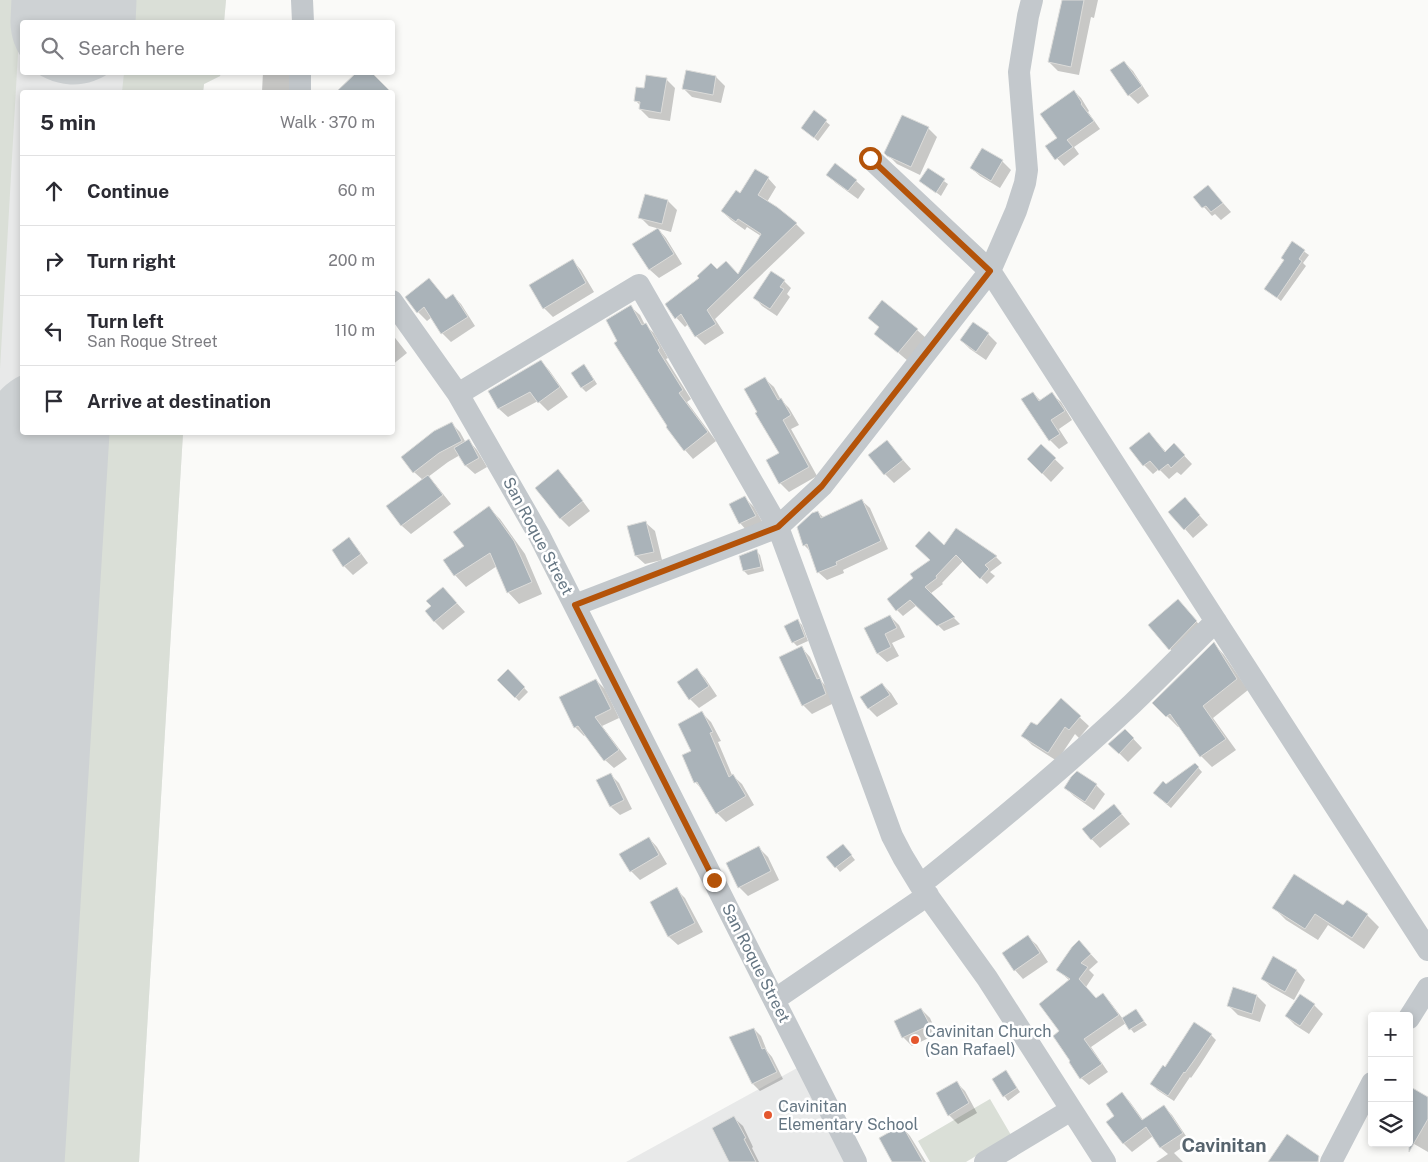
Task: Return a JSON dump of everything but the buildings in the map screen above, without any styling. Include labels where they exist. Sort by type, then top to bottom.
[{"type":"street","points":[[302,0],[303,20]]},
{"type":"street","points":[[575,605],[778,527],[822,486],[990,271],[1016,211],[1025,183],[1027,170],[1019,72],[1032,0]]},
{"type":"street","points":[[300,75],[300,90]]},
{"type":"street","points":[[870,158],[990,271],[1428,950]]},
{"type":"street","points":[[458,394],[639,285],[778,527],[892,836],[924,890],[987,978],[1104,1162]]},
{"type":"street","name":"San Roque Street","points":[[395,305],[458,394],[539,535],[856,1162]]},
{"type":"street","points":[[774,1000],[924,890],[975,841],[1131,704],[1216,621]]},
{"type":"street","points":[[1413,1012],[1428,988]]},
{"type":"street","points":[[1331,1162],[1368,1091]]},
{"type":"street","points":[[985,1162],[1071,1110]]},
{"type":"shaded area","points":[[0,0],[226,0],[224,20],[20,20],[20,75],[220,75],[204,84],[203,90],[20,90],[20,435],[183,435],[139,1162],[0,1162]]},
{"type":"shaded area","points":[[0,0],[21,0],[0,369]]},
{"type":"shaded area","points":[[129,0],[226,0],[224,20],[127,20]]},
{"type":"shaded area","points":[[124,75],[220,75],[204,84],[203,90],[122,90]]},
{"type":"shaded area","points":[[100,435],[183,435],[139,1162],[51,1162]]},
{"type":"shaded area","name":"Cavinitan Elementary School","points":[[799,1067],[847,1162],[626,1162]]},
{"type":"shaded area","points":[[990,1099],[1011,1135],[966,1162],[930,1162],[918,1141]]},
{"type":"runway","points":[[73,20],[74,0]]},
{"type":"runway","points":[[2,1162],[47,435]]},
{"type":"place","name":"Cavinitan Church (San Rafael)","points":[[915,1040]]},
{"type":"place","name":"Cavinitan Elementary School","points":[[768,1115]]},
{"type":"district","name":"Cavinitan","points":[[1224,1145]]},
{"type":"route","points":[[714,880],[575,605],[778,527],[822,486],[990,271],[870,158]]}]
